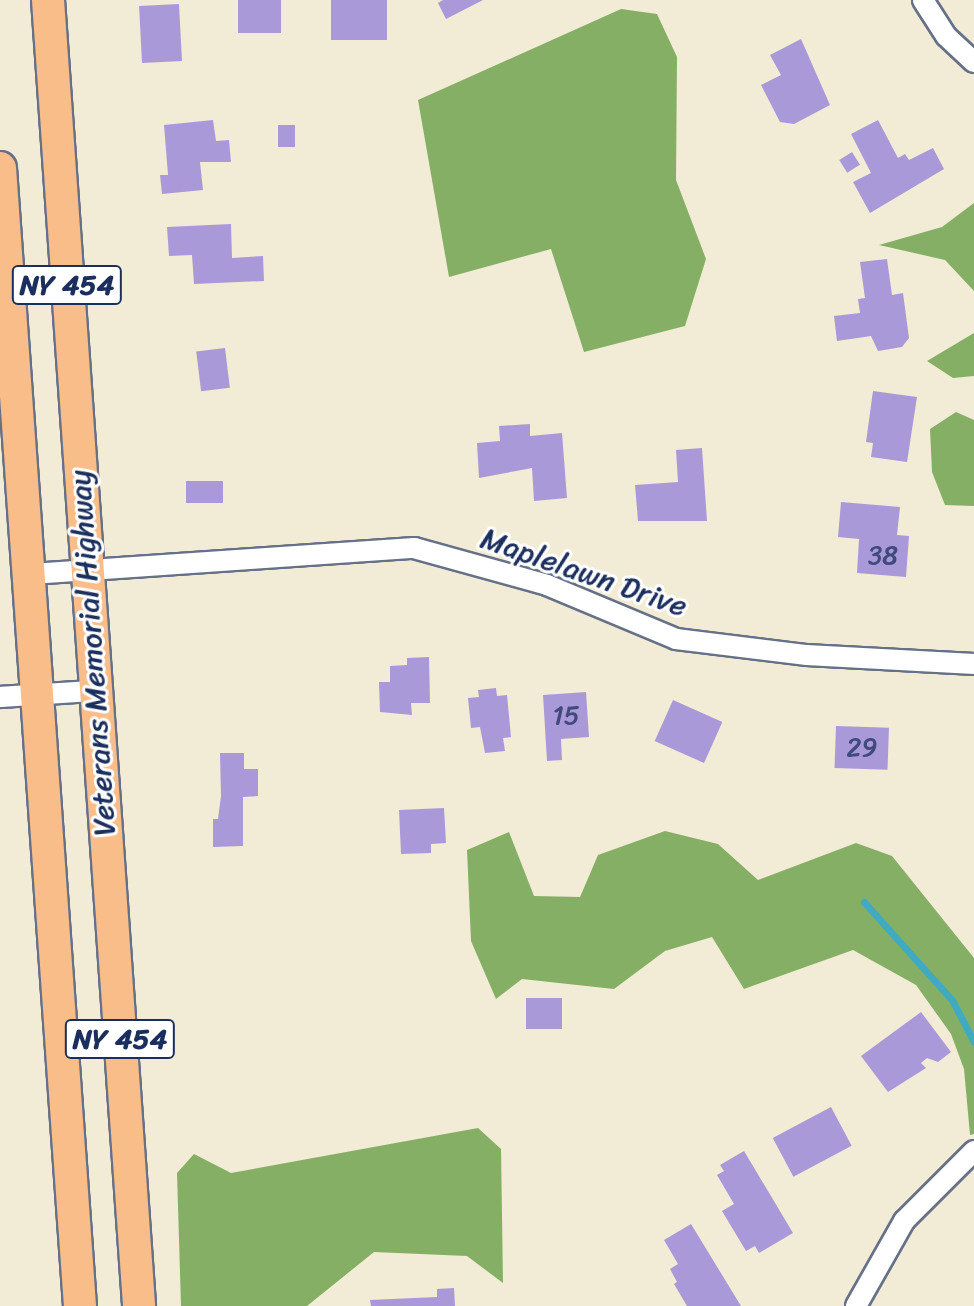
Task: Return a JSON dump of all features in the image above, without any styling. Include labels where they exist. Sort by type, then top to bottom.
[{"type":"main road","name":"Veterans Memorial Highway","points":[[48,0],[93,691],[139,1306]]},
{"type":"main road","name":"Veterans Memorial Highway","points":[[0,168],[40,695],[80,1306]]},
{"type":"street","points":[[923,0],[946,36],[974,62]]},
{"type":"street","name":"Maplelawn Drive","points":[[31,574],[414,548],[547,585],[676,639],[807,655],[974,664]]},
{"type":"street","points":[[0,697],[93,691]]},
{"type":"street","points":[[856,1306],[904,1221],[974,1151]]},
{"type":"green space","points":[[621,9],[657,14],[677,57],[676,180],[706,259],[685,326],[584,352],[551,249],[449,277],[418,100]]},
{"type":"green space","points":[[974,203],[974,291],[945,260],[879,245],[942,227]]},
{"type":"green space","points":[[974,333],[974,376],[953,378],[927,361]]},
{"type":"green space","points":[[956,412],[974,420],[974,506],[945,505],[932,472],[930,429]]},
{"type":"green space","points":[[665,831],[718,844],[758,880],[856,843],[892,856],[974,958],[974,1134],[970,1135],[964,1069],[951,1034],[916,985],[853,950],[744,989],[712,937],[665,951],[614,989],[522,979],[496,999],[471,941],[467,850],[509,832],[534,896],[580,897],[598,855]]},
{"type":"green space","points":[[478,1128],[501,1149],[503,1283],[467,1256],[374,1252],[307,1306],[181,1306],[177,1173],[194,1154],[231,1173]]},
{"type":"building","points":[[238,0],[281,0],[281,33],[238,33]]},
{"type":"building","points":[[331,0],[387,0],[387,40],[331,40]]},
{"type":"building","points":[[443,0],[483,0],[446,19],[438,3]]},
{"type":"building","points":[[179,4],[182,61],[142,63],[139,6]]},
{"type":"building","points":[[801,39],[830,105],[794,124],[780,122],[761,85],[781,75],[770,55]]},
{"type":"building","points":[[213,120],[216,141],[229,140],[231,162],[200,162],[203,190],[162,194],[160,175],[168,175],[164,125]]},
{"type":"building","points":[[878,120],[898,158],[905,154],[909,160],[933,148],[944,169],[870,213],[853,182],[871,173],[851,134]]},
{"type":"building","points":[[278,125],[295,125],[295,147],[278,147]]},
{"type":"building","points":[[852,152],[860,165],[847,173],[839,160]]},
{"type":"building","points":[[231,224],[232,258],[263,256],[264,281],[194,284],[192,255],[169,256],[167,227]]},
{"type":"building","points":[[887,259],[892,295],[903,293],[909,338],[902,347],[878,351],[871,336],[837,341],[834,316],[860,313],[858,299],[865,298],[860,262]]},
{"type":"building","points":[[225,348],[230,388],[201,391],[196,352]]},
{"type":"building","points":[[873,391],[917,397],[907,462],[871,457],[873,443],[866,442]]},
{"type":"building","points":[[530,424],[530,436],[562,433],[567,498],[534,501],[532,468],[479,478],[477,443],[500,441],[499,426]]},
{"type":"building","points":[[702,448],[707,521],[638,521],[635,485],[678,482],[676,450]]},
{"type":"building","points":[[186,481],[223,481],[223,503],[186,503]]},
{"type":"building","points":[[841,502],[900,507],[897,535],[909,536],[906,577],[857,573],[859,539],[838,537]]},
{"type":"building","points":[[429,657],[430,703],[411,703],[412,715],[380,712],[379,682],[390,682],[390,666],[407,665],[407,658]]},
{"type":"building","points":[[496,688],[497,696],[507,695],[511,737],[503,738],[505,751],[485,753],[480,727],[471,728],[468,698],[479,697],[478,690]]},
{"type":"building","points":[[586,692],[589,737],[561,739],[562,760],[547,761],[543,695]]},
{"type":"building","points":[[673,700],[722,722],[704,763],[655,741]]},
{"type":"building","points":[[836,726],[889,728],[888,770],[835,768]]},
{"type":"building","points":[[220,753],[244,753],[244,769],[258,769],[258,796],[243,797],[243,846],[213,847],[213,819],[218,819],[221,796]]},
{"type":"building","points":[[444,808],[446,843],[431,844],[431,853],[401,854],[399,810]]},
{"type":"building","points":[[526,998],[562,998],[562,1029],[526,1029]]},
{"type":"building","points":[[921,1012],[951,1052],[938,1062],[927,1058],[921,1063],[926,1068],[888,1092],[861,1056]]},
{"type":"building","points":[[831,1107],[852,1146],[793,1177],[773,1138]]},
{"type":"building","points":[[744,1151],[793,1233],[759,1253],[755,1246],[746,1251],[722,1211],[734,1204],[717,1175],[724,1171],[720,1165]]},
{"type":"building","points":[[691,1224],[741,1306],[687,1306],[674,1284],[677,1282],[670,1269],[678,1264],[664,1240]]},
{"type":"building","points":[[454,1288],[455,1306],[371,1306],[370,1300],[437,1297],[437,1289]]},
{"type":"waterway","points":[[864,902],[952,1000],[974,1042]]}]
